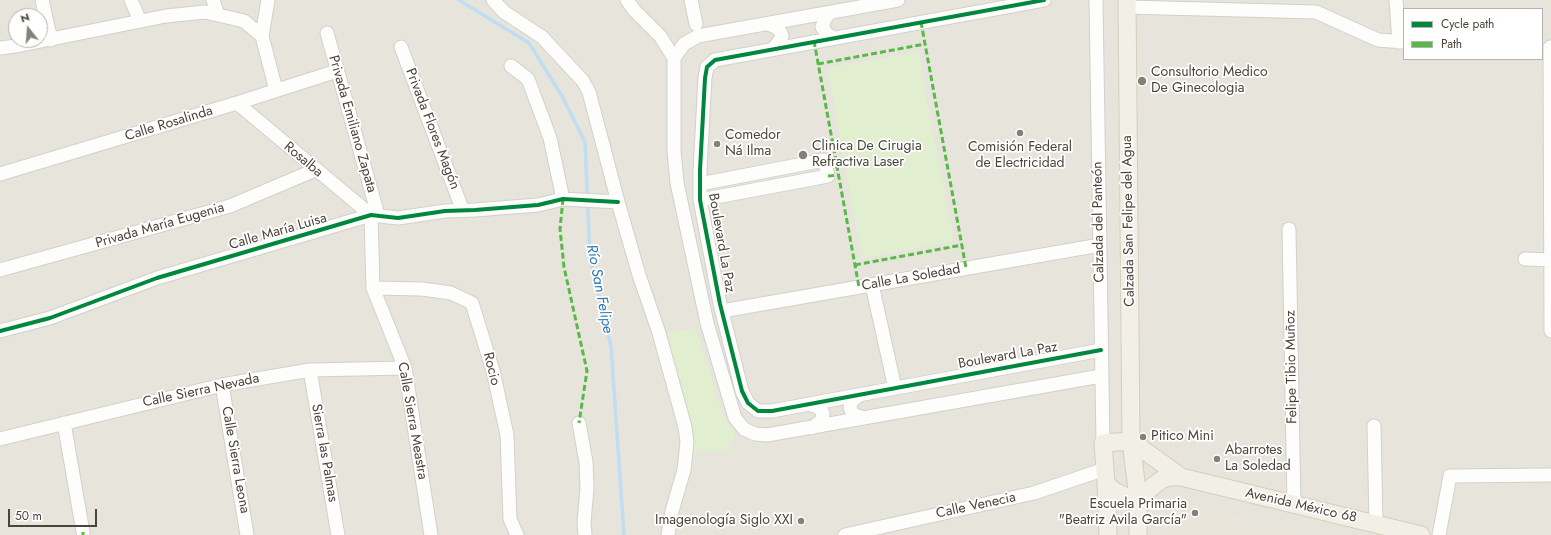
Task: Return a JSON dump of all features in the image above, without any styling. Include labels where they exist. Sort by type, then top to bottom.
[{"type":"main road","name":"Calzada San Felipe del Agua","points":[[1126,4],[1132,441],[1138,498]]},
{"type":"main road","points":[[1108,535],[1106,476],[1103,443],[1132,441]]},
{"type":"main road","name":"Avenida México 68","points":[[1132,441],[1181,477]]},
{"type":"main road","points":[[1106,476],[1114,491],[1131,499],[1138,498],[1138,535]]},
{"type":"main road","name":"Avenida México 68","points":[[1138,498],[1161,480],[1170,477],[1181,477],[1294,506],[1421,535]]},
{"type":"street","points":[[42,0],[51,40]]},
{"type":"street","points":[[132,0],[140,21]]},
{"type":"street","points":[[213,0],[218,15]]},
{"type":"street","points":[[268,0],[262,36],[276,90]]},
{"type":"street","points":[[493,0],[512,17],[537,32],[583,81],[591,99],[618,202],[639,275],[659,333],[685,427],[686,457],[668,535]]},
{"type":"street","points":[[627,0],[634,10],[660,36],[674,58],[684,44],[698,36],[829,14],[898,0]]},
{"type":"street","points":[[691,0],[696,24]]},
{"type":"street","name":"Boulevard La Paz","points":[[1044,0],[1011,3],[714,60],[708,67],[705,78],[700,200],[722,311],[742,391],[748,404],[758,411],[765,412],[1101,350]]},
{"type":"street","name":"Calzada del Panteón","points":[[1096,0],[1103,443]]},
{"type":"street","points":[[1126,4],[1316,12],[1378,40],[1401,42],[1396,0]]},
{"type":"street","points":[[0,48],[51,40],[166,16],[205,12],[244,21],[262,36]]},
{"type":"street","points":[[829,14],[824,19],[822,27],[827,34],[833,38]]},
{"type":"street","points":[[769,24],[779,29],[782,36],[773,48]]},
{"type":"street","name":"Privada Emiliano Zapata","points":[[327,33],[374,215]]},
{"type":"street","name":"Privada Flores Magón","points":[[401,47],[463,211]]},
{"type":"street","points":[[1548,47],[1551,331]]},
{"type":"street","name":"Boulevard La Paz","points":[[674,58],[674,151],[677,183],[707,323],[731,409],[739,425],[744,429],[755,434],[767,435],[1101,376]]},
{"type":"street","points":[[511,66],[528,79],[550,138],[567,199]]},
{"type":"street","name":"Calle Rosalinda","points":[[0,174],[237,103],[337,71]]},
{"type":"street","name":"Rosalba","points":[[237,103],[315,170],[374,215]]},
{"type":"street","points":[[700,184],[824,160],[828,176],[700,200]]},
{"type":"street","name":"Privada María Eugenia","points":[[0,270],[230,206],[315,170]]},
{"type":"street","name":"Calle María Luisa","points":[[0,331],[50,318],[158,278],[374,215],[398,218],[445,211],[463,211],[538,204],[567,199],[618,202]]},
{"type":"street","name":"Calle Sierra Meastra","points":[[374,215],[374,288],[405,368],[431,535]]},
{"type":"street","name":"Felipe Tibio Muñoz","points":[[1289,229],[1294,506]]},
{"type":"street","name":"Calle La Soledad","points":[[722,311],[1100,245]]},
{"type":"street","points":[[1525,259],[1551,260]]},
{"type":"street","points":[[872,285],[895,388]]},
{"type":"street","name":"Rocio","points":[[374,288],[422,289],[451,293],[472,303],[492,371],[507,435],[510,519],[517,535]]},
{"type":"street","name":"Calle Sierra Nevada","points":[[0,439],[222,385],[310,370],[405,368]]},
{"type":"street","name":"Sierra las Palmas","points":[[310,370],[338,535]]},
{"type":"street","name":"Calle Sierra Leona","points":[[222,385],[247,535]]},
{"type":"street","points":[[859,395],[851,402],[850,408],[853,414],[864,418]]},
{"type":"street","points":[[808,404],[818,407],[823,413],[822,420],[812,428]]},
{"type":"street","points":[[64,423],[83,532]]},
{"type":"street","points":[[579,424],[586,462],[587,488],[584,522],[585,535]]},
{"type":"street","points":[[1374,426],[1376,524]]},
{"type":"street","points":[[1439,535],[1450,476],[1551,475]]},
{"type":"street","name":"Calle Venecia","points":[[845,535],[862,533],[1106,476]]},
{"type":"shaded area","points":[[0,0],[1551,0],[1551,535],[0,535]]},
{"type":"shaded area","name":"Escuela Primaria \"Beatriz Avila García\"","points":[[1179,502],[1299,535],[1160,535],[1160,525]]},
{"type":"green space","points":[[918,51],[954,241],[862,259],[827,68]]},
{"type":"green space","points":[[696,328],[721,410],[725,419],[734,431],[736,441],[730,441],[729,451],[694,451],[693,437],[664,334]]},
{"type":"waterway","name":"Río San Felipe","points":[[459,0],[529,43],[562,96],[585,142],[590,257],[611,346],[624,535]]},
{"type":"marked path","points":[[921,22],[966,268]]},
{"type":"marked path","points":[[814,41],[859,287]]},
{"type":"marked path","points":[[818,64],[925,44]]},
{"type":"marked path","points":[[824,160],[835,159]]},
{"type":"marked path","points":[[828,176],[838,175]]},
{"type":"marked path","points":[[563,199],[560,229],[564,267],[587,371],[579,423]]},
{"type":"marked path","points":[[855,265],[962,245]]},
{"type":"cycle path","points":[[1044,0],[715,60],[707,67],[705,78],[700,170],[700,200],[720,304],[742,391],[748,403],[758,411],[772,411],[1101,350]]},
{"type":"cycle path","points":[[0,331],[50,318],[157,278],[371,215],[398,218],[445,211],[538,205],[563,199],[618,202]]},
{"type":"place","name":"Consultorio Medico De Ginecologia","points":[[1142,81]]},
{"type":"place","name":"Comisión Federal de Electricidad","points":[[1020,133]]},
{"type":"place","name":"Comedor Ná Ilma","points":[[717,144]]},
{"type":"place","name":"Clinica De Cirugia Refractiva Laser","points":[[803,155]]},
{"type":"place","name":"Pitico Mini","points":[[1143,437]]},
{"type":"place","name":"Abarrotes La Soledad","points":[[1217,459]]},
{"type":"place","name":"Escuela Primaria \"Beatriz Avila García\"","points":[[1195,513]]},
{"type":"place","name":"Imagenología Siglo XXI","points":[[801,521]]}]
